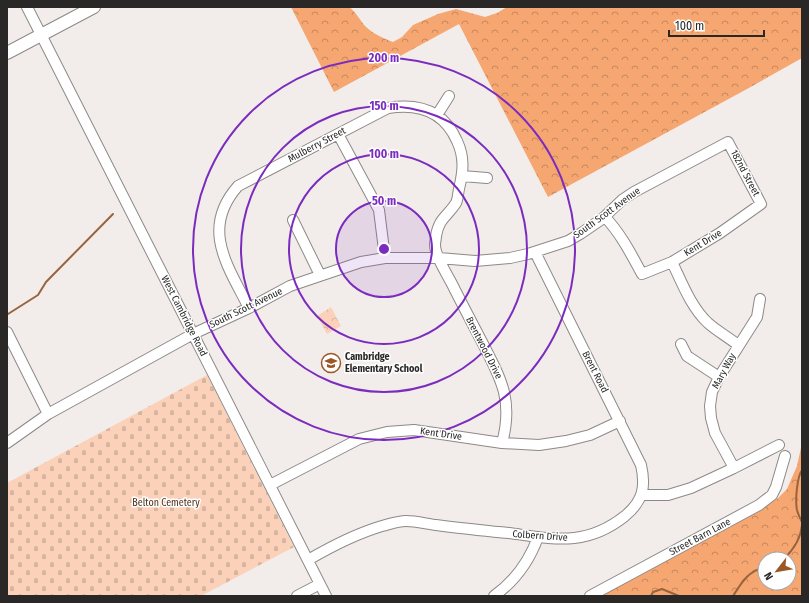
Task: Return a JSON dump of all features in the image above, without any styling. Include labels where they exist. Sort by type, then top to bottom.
[{"type":"main road","points":[[7,53],[94,7]]},
{"type":"street","name":"West Cambridge Road","points":[[27,7],[326,596]]},
{"type":"street","points":[[437,115],[449,96]]},
{"type":"street","name":"Brentwood Drive","points":[[388,108],[402,106],[422,108],[437,115],[446,123],[457,140],[463,158],[462,176],[457,202],[440,221],[435,246],[439,258],[499,375],[506,399],[506,424],[502,443]]},
{"type":"street","name":"Mulberry Street","points":[[249,308],[224,257],[220,244],[219,236],[221,218],[227,201],[238,186],[388,108]]},
{"type":"street","points":[[338,134],[379,210],[385,258]]},
{"type":"street","name":"South Scott Avenue","points":[[7,443],[48,414],[193,334],[249,308],[290,286],[361,262],[385,258],[439,258],[479,261],[510,258],[535,252],[568,241],[605,217],[622,200],[634,192],[728,142]]},
{"type":"street","name":"182nd Street","points":[[728,142],[761,204]]},
{"type":"street","points":[[462,176],[487,178]]},
{"type":"street","name":"Kent Drive","points":[[605,217],[626,244],[642,274],[672,262],[720,233],[761,204]]},
{"type":"street","points":[[293,220],[320,275]]},
{"type":"street","name":"Brent Road","points":[[535,252],[641,465],[644,477],[642,495]]},
{"type":"street","points":[[672,262],[696,308],[708,322],[738,345]]},
{"type":"street","name":"Mary Way","points":[[734,468],[715,433],[711,418],[710,406],[712,392],[738,345],[757,317],[760,299]]},
{"type":"street","points":[[7,332],[48,414]]},
{"type":"street","points":[[681,344],[687,356],[719,377]]},
{"type":"street","name":"Kent Drive","points":[[270,485],[359,439],[387,432],[414,430],[502,443],[539,445],[566,441],[590,434],[620,421]]},
{"type":"street","points":[[642,495],[668,494],[680,492],[697,486],[779,445]]},
{"type":"street","name":"Street Barn Lane","points":[[590,596],[759,505],[772,495],[776,487],[785,456]]},
{"type":"street","name":"Colbern Drive","points":[[308,560],[330,547],[369,530],[406,521],[555,539],[569,539],[596,533],[613,524],[627,514],[636,505],[642,495]]},
{"type":"street","points":[[494,596],[521,570],[538,537]]},
{"type":"street","points":[[297,596],[320,584]]},
{"type":"green space","points":[[291,7],[349,7],[368,29],[378,36],[393,42],[402,37],[413,25],[438,14],[456,9],[485,17],[497,13],[507,7],[802,7],[802,58],[548,197],[459,24],[334,92]]},
{"type":"green space","points":[[331,307],[341,326],[327,334],[317,316]]},
{"type":"green space","name":"Belton Cemetery","points":[[207,375],[294,547],[201,596],[7,596],[7,483]]},
{"type":"green space","points":[[802,443],[802,596],[599,596],[777,499],[787,489],[797,466]]},
{"type":"waterway","points":[[8,314],[38,295],[46,282],[113,214]]},
{"type":"waterway","points":[[802,470],[798,483],[796,501],[798,514],[802,522]]},
{"type":"waterway","points":[[791,551],[800,535],[802,525]]},
{"type":"waterway","points":[[733,596],[742,582],[757,570]]},
{"type":"waterway","points":[[651,596],[653,592],[662,589],[679,596]]},
{"type":"place","name":"Cambridge Elementary School","points":[[331,363]]}]
